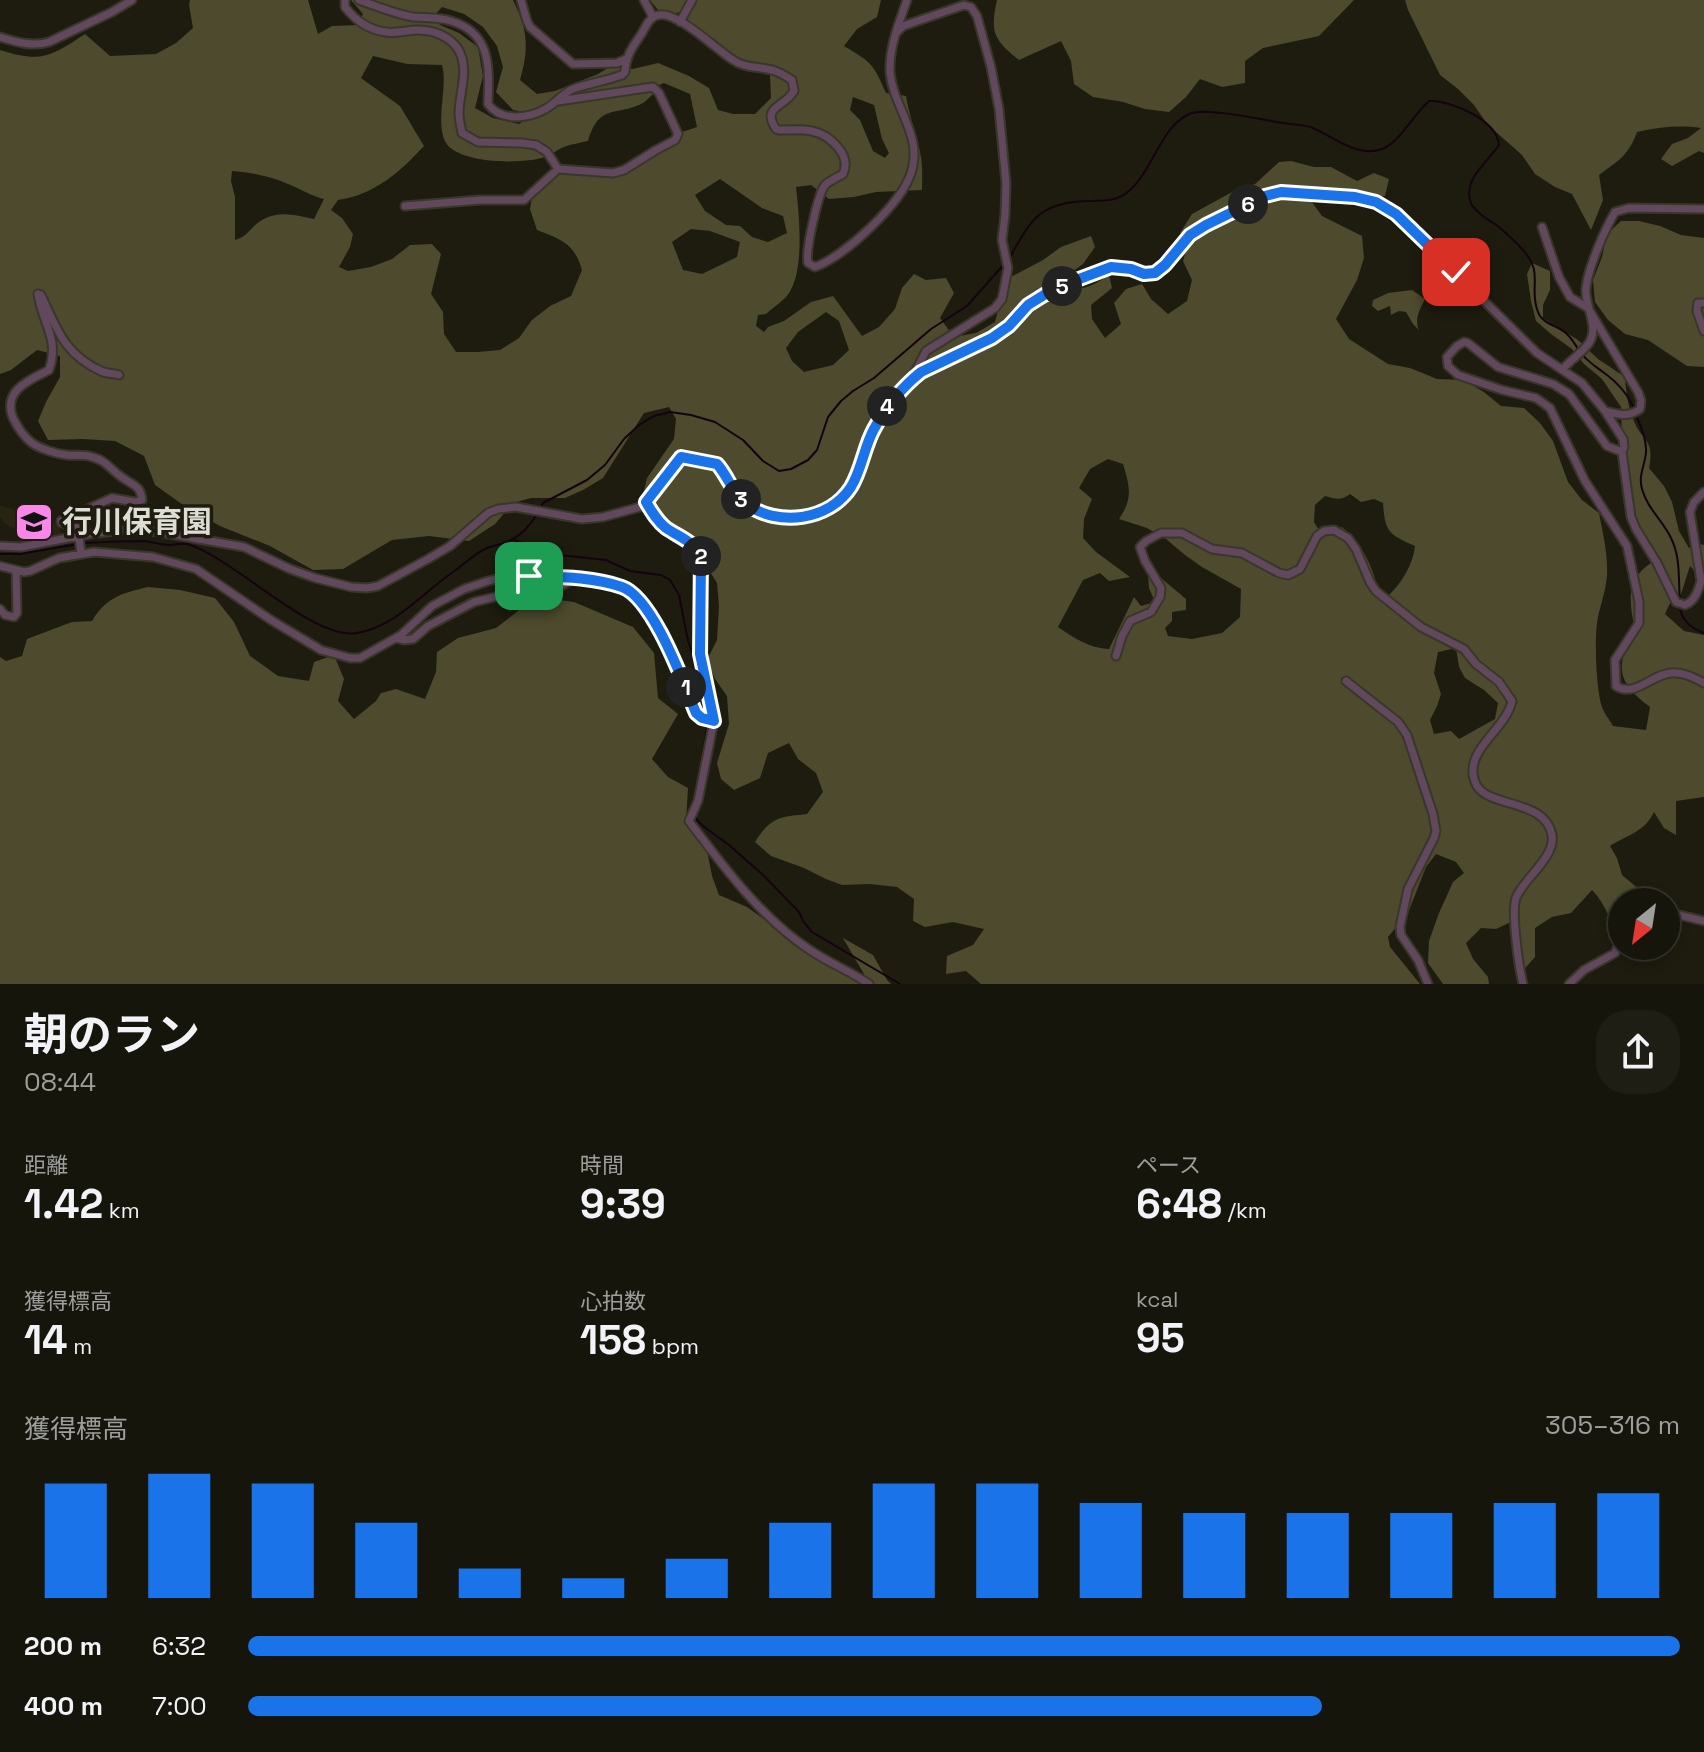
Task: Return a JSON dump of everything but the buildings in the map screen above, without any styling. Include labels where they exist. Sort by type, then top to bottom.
[{"type":"street","points":[[0,37],[40,45],[132,0]]},
{"type":"street","points":[[345,0],[345,7],[354,19],[372,28],[388,33],[428,31],[450,40],[461,54],[464,66],[459,116],[462,133],[478,142],[536,145],[547,152],[558,169]]},
{"type":"street","points":[[359,0],[411,16],[440,18],[465,27],[479,39],[486,51],[488,104],[503,115],[525,116],[544,110],[570,90],[622,75],[626,59],[653,17],[662,14],[707,39],[742,65],[777,71],[792,80],[795,88],[791,97],[770,115],[776,129],[818,133],[834,143],[842,154],[845,169],[843,174],[824,185],[807,247],[808,263],[815,267],[829,262],[857,241],[894,200],[911,174],[913,143],[893,90],[890,72],[892,46],[907,0]]},
{"type":"street","points":[[521,0],[530,27],[573,64],[617,63],[626,59]]},
{"type":"street","points":[[644,0],[653,17]]},
{"type":"street","points":[[680,22],[692,0]]},
{"type":"street","points":[[896,34],[903,26],[964,5],[971,7],[977,16],[991,67],[999,109],[1006,183],[1002,240],[1008,268],[1002,299],[995,308],[926,351],[912,380]]},
{"type":"street","points":[[405,206],[524,200],[558,169],[613,173],[624,170],[675,140],[678,134],[659,93],[653,87],[555,101]]},
{"type":"street","points":[[0,546],[21,547],[130,529],[244,547],[315,578],[367,588],[378,586],[450,546],[488,513],[498,509],[516,507],[582,519],[640,507],[681,457],[717,464],[744,503],[757,510],[783,519],[799,518],[825,510],[839,501],[851,487],[871,433],[887,406],[921,372],[992,338],[1009,326],[1028,305],[1088,275],[1111,267],[1144,274],[1155,273],[1190,235],[1265,196],[1281,192],[1355,197],[1376,202],[1396,214],[1537,353],[1564,367],[1582,383],[1623,439],[1631,517],[1676,602],[1685,605],[1691,603],[1701,581],[1690,512],[1694,502],[1702,496]]},
{"type":"street","points":[[1564,367],[1590,342],[1593,326],[1586,289],[1589,273],[1603,231],[1615,212],[1639,207],[1704,209]]},
{"type":"street","points":[[1542,227],[1559,277],[1570,297],[1588,308],[1641,400],[1640,409],[1628,416],[1605,411]]},
{"type":"street","points":[[81,554],[78,528],[61,521],[112,498],[135,502],[142,500],[142,494],[137,485],[121,477],[106,463],[90,456],[63,455],[32,443],[16,426],[9,408],[14,392],[19,386],[49,370],[53,360],[53,344],[38,294],[64,342],[74,353],[104,373],[119,375]]},
{"type":"street","points":[[1704,303],[1698,303],[1697,311],[1704,331]]},
{"type":"street","points":[[1622,452],[1607,446],[1569,394],[1553,384],[1498,367],[1468,343],[1457,346],[1447,357],[1448,366],[1458,375],[1536,398],[1550,408],[1585,481],[1627,546],[1639,602],[1639,623],[1615,660],[1616,686],[1624,691],[1631,690],[1667,673],[1692,677],[1704,683]]},
{"type":"street","points":[[646,502],[657,520],[695,546],[701,556],[700,654],[714,721],[698,801],[689,821],[726,870],[786,931],[809,950],[869,984]]},
{"type":"street","points":[[1116,656],[1130,621],[1151,612],[1160,597],[1161,588],[1140,547],[1161,533],[1182,533],[1212,549],[1242,553],[1288,575],[1300,569],[1317,536],[1324,531],[1334,530],[1348,538],[1376,591],[1421,627],[1464,649],[1476,664],[1499,682],[1512,701],[1501,725],[1476,756],[1473,773],[1479,790],[1539,815],[1553,837],[1550,849],[1516,899],[1517,946],[1523,984]]},
{"type":"street","points":[[0,566],[30,571],[59,558],[107,552],[153,557],[196,569],[321,650],[350,658],[360,658],[396,638],[432,606],[464,589],[508,576],[574,578],[623,587],[636,595],[657,627],[696,713],[714,721]]},
{"type":"street","points":[[0,609],[5,615],[14,617],[17,613],[16,570]]},
{"type":"street","points":[[396,638],[413,639],[428,626],[474,602],[528,589],[560,587],[574,578]]},
{"type":"street","points":[[1346,681],[1398,722],[1407,735],[1433,814],[1434,838],[1408,889],[1400,927],[1401,935],[1418,960],[1428,984]]},
{"type":"street","points":[[1680,915],[1704,921]]},
{"type":"street","points":[[1569,984],[1584,970],[1608,957]]},
{"type":"shaded area","points":[[190,0],[308,0],[318,34],[332,26],[357,25],[363,14],[351,0],[513,0],[526,39],[520,80],[537,94],[555,91],[611,66],[633,69],[658,63],[709,88],[718,110],[755,114],[771,98],[770,75],[728,61],[694,30],[681,12],[663,16],[650,0],[881,0],[877,17],[857,29],[844,46],[870,64],[886,93],[906,96],[921,157],[922,190],[876,192],[829,199],[811,185],[796,187],[800,241],[797,270],[787,296],[766,314],[758,315],[756,326],[764,332],[811,302],[833,296],[862,336],[879,327],[895,309],[902,288],[914,274],[926,280],[946,278],[954,293],[940,318],[954,337],[976,333],[995,322],[1007,279],[1061,247],[1091,236],[1095,247],[1083,264],[1055,284],[1084,288],[1109,275],[1112,288],[1091,305],[1092,319],[1105,338],[1121,324],[1114,303],[1126,289],[1142,284],[1151,299],[1168,314],[1187,301],[1192,280],[1183,261],[1190,237],[1180,233],[1192,214],[1234,191],[1255,184],[1279,162],[1331,167],[1357,181],[1374,173],[1389,179],[1385,196],[1344,196],[1304,188],[1290,190],[1309,198],[1322,216],[1362,236],[1364,258],[1357,280],[1336,319],[1349,339],[1388,364],[1410,368],[1437,379],[1463,380],[1501,406],[1524,408],[1540,423],[1553,441],[1568,482],[1582,500],[1599,513],[1607,567],[1596,636],[1602,707],[1613,726],[1646,730],[1650,707],[1630,689],[1622,672],[1622,664],[1635,629],[1631,608],[1632,589],[1640,573],[1657,559],[1626,506],[1631,489],[1622,437],[1621,407],[1602,379],[1572,349],[1536,321],[1527,274],[1532,263],[1550,271],[1550,290],[1543,305],[1543,318],[1578,340],[1598,359],[1625,377],[1632,416],[1649,445],[1649,468],[1672,502],[1679,531],[1689,548],[1704,545],[1704,585],[1690,566],[1680,597],[1671,601],[1665,614],[1684,631],[1704,635],[1704,797],[1676,801],[1676,835],[1664,828],[1654,812],[1641,829],[1610,846],[1622,875],[1638,888],[1608,888],[1608,914],[1592,890],[1571,913],[1552,917],[1535,928],[1535,957],[1520,974],[1521,948],[1511,922],[1496,929],[1481,928],[1466,943],[1473,959],[1488,977],[1489,984],[1443,984],[1428,963],[1429,941],[1439,913],[1453,882],[1464,873],[1456,862],[1436,854],[1426,867],[1408,913],[1388,937],[1390,947],[1420,984],[981,984],[966,971],[946,974],[947,956],[973,945],[984,929],[953,922],[925,927],[913,921],[914,899],[897,887],[842,885],[771,856],[755,842],[776,820],[807,814],[823,792],[816,773],[798,759],[789,743],[768,753],[760,778],[734,790],[721,779],[717,763],[729,724],[727,696],[707,660],[717,640],[717,583],[690,547],[642,499],[647,478],[674,439],[676,419],[669,407],[644,413],[603,478],[583,490],[565,498],[531,498],[513,503],[495,524],[469,541],[429,536],[392,540],[343,569],[313,570],[186,507],[155,485],[144,456],[115,441],[48,440],[38,421],[60,377],[60,356],[37,350],[11,370],[0,374],[0,50],[26,56],[45,56],[85,34],[110,56],[156,54],[176,43],[193,28]],"holes":[[[442,7],[464,14],[483,27],[497,46],[503,67],[496,92],[513,110],[535,114],[519,124],[493,118],[475,108],[483,76],[478,47],[459,33],[440,25],[434,16]],[[373,56],[407,64],[442,65],[441,121],[444,139],[450,148],[461,154],[491,161],[538,159],[567,146],[588,141],[604,116],[643,103],[653,94],[650,89],[664,83],[690,94],[697,127],[679,133],[616,176],[592,176],[571,169],[549,170],[534,185],[530,209],[537,230],[566,244],[579,261],[582,270],[571,296],[550,306],[532,320],[519,338],[500,350],[456,352],[444,334],[443,312],[431,294],[441,254],[432,244],[410,245],[392,259],[371,267],[348,271],[339,267],[353,234],[342,218],[331,210],[338,200],[375,188],[406,165],[424,146],[400,106],[361,78]],[[853,97],[874,105],[882,139],[889,153],[885,158],[873,151],[860,120],[850,110]],[[232,171],[275,179],[324,199],[314,219],[275,215],[262,220],[235,240]],[[720,179],[762,208],[783,216],[787,233],[768,242],[752,237],[740,226],[726,225],[705,211],[695,195]],[[691,229],[710,231],[740,242],[737,257],[702,274],[683,270],[672,242]],[[826,312],[839,321],[849,350],[833,365],[804,372],[792,361],[786,348],[798,332]],[[1108,459],[1123,464],[1129,493],[1127,505],[1119,519],[1147,528],[1202,567],[1241,589],[1240,617],[1222,633],[1192,639],[1168,636],[1165,628],[1172,621],[1172,612],[1186,610],[1186,599],[1155,573],[1148,573],[1149,588],[1155,602],[1141,606],[1134,597],[1109,649],[1076,639],[1058,627],[1083,580],[1100,573],[1109,581],[1130,577],[1096,552],[1083,538],[1084,519],[1092,499],[1079,488],[1090,469]],[[1350,494],[1361,502],[1374,499],[1383,503],[1387,527],[1415,546],[1406,574],[1387,597],[1378,591],[1366,556],[1349,534],[1342,527],[1332,532],[1320,532],[1314,522],[1315,505],[1325,496],[1335,499]],[[1456,648],[1459,667],[1465,678],[1498,703],[1495,719],[1459,739],[1451,731],[1434,734],[1430,720],[1441,694],[1434,673],[1438,652]]]},
{"type":"shaded area","points":[[997,0],[1354,0],[1319,36],[1263,48],[1245,61],[1245,83],[1222,87],[1200,79],[1169,112],[1093,97],[1074,84],[1071,61],[1061,41],[1019,60],[996,34],[994,20]]},
{"type":"shaded area","points":[[1405,0],[1704,0],[1704,153],[1699,151],[1672,166],[1661,159],[1672,144],[1688,138],[1701,128],[1669,127],[1637,132],[1626,152],[1599,175],[1603,200],[1591,230],[1572,194],[1535,174],[1522,155],[1487,124],[1458,89],[1440,75]]},
{"type":"shaded area","points":[[1621,221],[1639,221],[1681,235],[1704,238],[1704,367],[1687,366],[1648,340],[1625,334],[1608,320],[1595,302],[1593,280],[1607,234]]},
{"type":"shaded area","points":[[1412,290],[1425,299],[1417,318],[1419,330],[1406,312],[1391,315],[1390,306],[1378,311],[1372,306],[1373,300],[1388,293]]},
{"type":"shaded area","points":[[0,505],[58,523],[61,534],[28,533],[5,524],[0,517]]},
{"type":"shaded area","points":[[148,587],[215,598],[234,622],[250,656],[278,676],[309,681],[314,662],[334,655],[344,679],[338,701],[354,719],[381,693],[396,689],[425,699],[436,672],[437,652],[458,638],[496,628],[536,597],[574,602],[633,627],[654,653],[658,698],[678,714],[652,759],[668,777],[688,788],[686,822],[706,845],[719,895],[747,907],[816,956],[868,981],[843,938],[873,955],[891,984],[0,984],[0,657],[6,661],[22,656],[27,639],[72,622],[92,621],[103,606],[116,597]]},
{"type":"waterway","points":[[1009,259],[1030,224],[1046,210],[1070,202],[1122,196],[1141,177],[1171,128],[1192,113],[1223,113],[1306,126],[1355,149],[1373,151],[1395,140],[1429,101],[1438,102],[1472,113],[1496,136],[1499,145],[1477,172],[1470,187],[1471,203],[1529,258],[1535,273],[1535,303],[1540,316],[1567,334],[1578,349]]},
{"type":"waterway","points":[[540,509],[543,503],[587,480],[605,465],[639,425],[654,416],[670,412],[715,422],[743,440],[763,461],[779,471],[791,469],[808,460],[817,450],[828,417],[841,401],[874,378],[931,329],[967,306],[1005,263]]},
{"type":"waterway","points":[[1582,354],[1617,384],[1634,409]]},
{"type":"waterway","points":[[1636,415],[1646,447],[1642,489],[1674,546],[1680,600]]},
{"type":"waterway","points":[[84,543],[145,541],[166,545],[187,544],[206,552],[318,624],[339,632],[357,633],[397,616],[479,552],[508,542],[518,535],[537,514]]},
{"type":"waterway","points":[[514,540],[560,555],[606,560],[630,571],[661,575],[670,580],[679,595],[688,641],[702,678]]},
{"type":"waterway","points":[[0,554],[20,554],[78,544]]},
{"type":"waterway","points":[[1680,607],[1688,623],[1704,633]]},
{"type":"waterway","points":[[699,776],[708,723]]},
{"type":"waterway","points":[[695,814],[703,826],[762,874],[799,912],[812,932],[900,984]]},
{"type":"place","name":"行川保育園","points":[[34,522]]},
{"type":"route","points":[[529,576],[579,578],[623,587],[636,595],[676,664],[696,713],[714,721],[700,654],[701,556],[695,546],[657,520],[646,502],[681,457],[717,464],[744,503],[757,510],[783,519],[825,510],[839,501],[851,487],[871,433],[887,406],[921,372],[983,344],[1009,326],[1028,305],[1066,284],[1111,267],[1144,274],[1155,273],[1190,235],[1265,196],[1281,192],[1355,197],[1376,202],[1396,214],[1456,272]]}]
